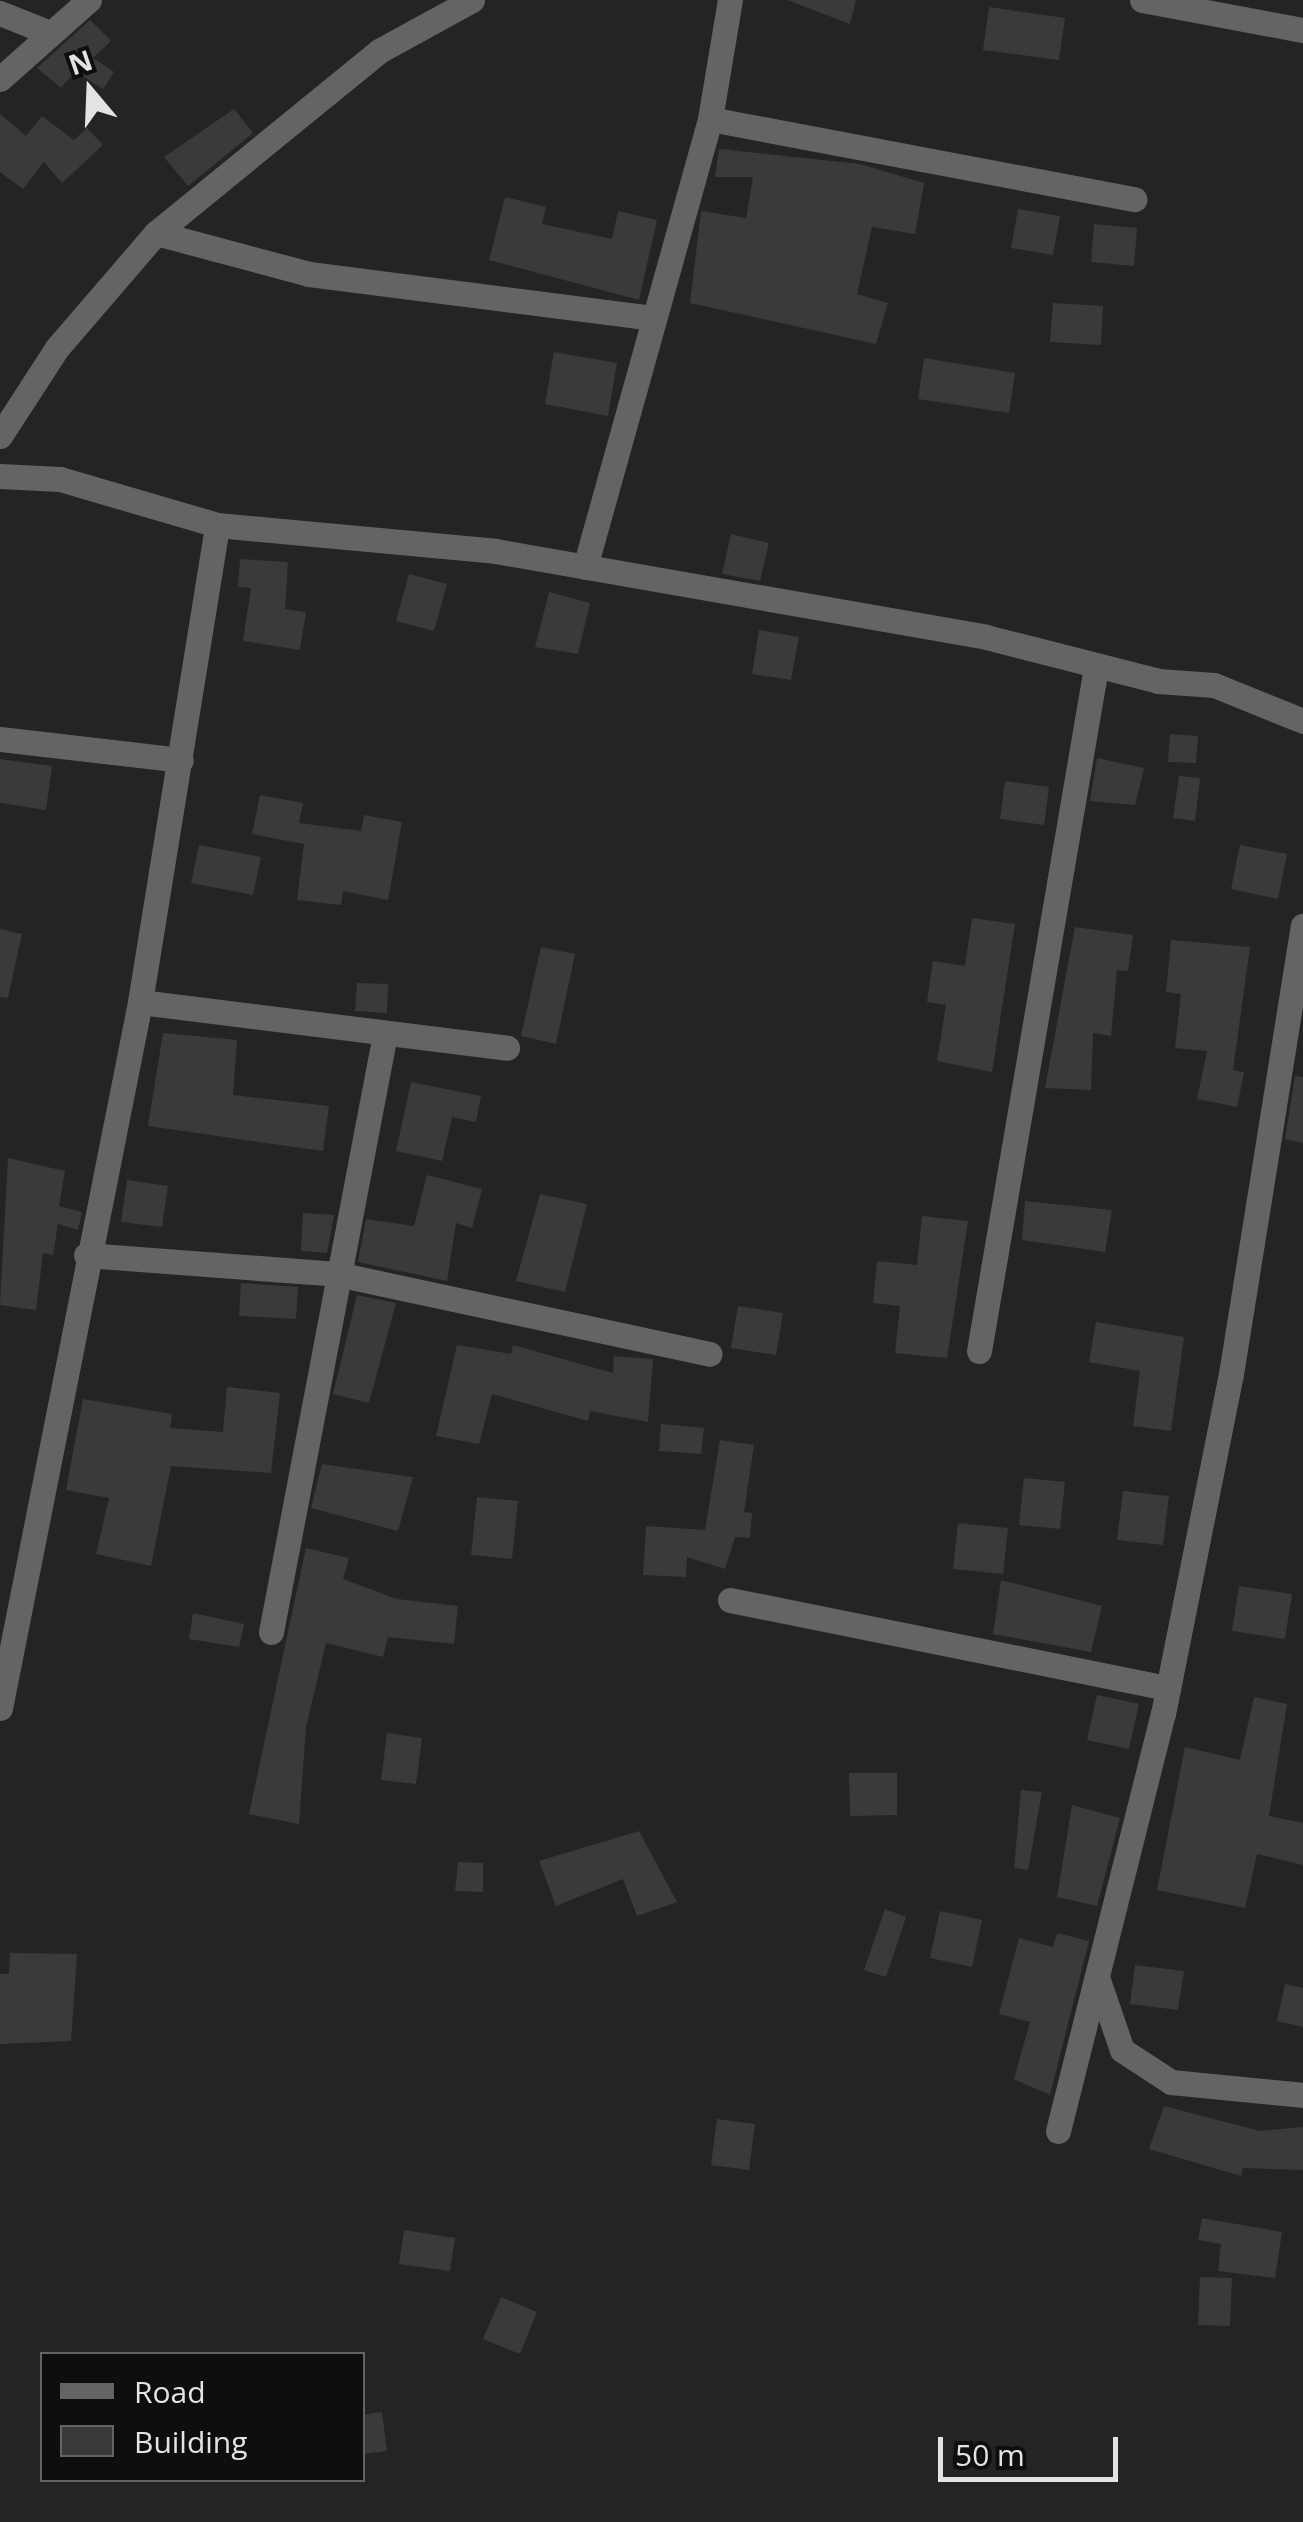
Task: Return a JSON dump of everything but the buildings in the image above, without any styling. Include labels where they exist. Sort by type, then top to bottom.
[{"type":"street","points":[[0,79],[89,0]]},
{"type":"street","points":[[0,436],[58,348],[156,233],[378,51],[472,0]]},
{"type":"street","points":[[585,566],[710,120],[730,0]]},
{"type":"street","points":[[1142,0],[1303,30]]},
{"type":"street","points":[[0,13],[50,32]]},
{"type":"street","points":[[710,120],[1135,199]]},
{"type":"street","points":[[156,233],[308,274],[654,318]]},
{"type":"street","points":[[0,476],[60,479],[217,526],[585,566],[986,637],[1096,667],[1214,685],[1303,721]]},
{"type":"street","points":[[0,1708],[86,1256],[140,1002],[217,526]]},
{"type":"street","points":[[979,1351],[1096,667]]},
{"type":"street","points":[[0,739],[180,760]]},
{"type":"street","points":[[1058,2132],[1168,1688],[1231,1374],[1303,926]]},
{"type":"street","points":[[140,1002],[507,1048]]},
{"type":"street","points":[[272,1632],[385,1034]]},
{"type":"street","points":[[86,1256],[337,1274],[709,1354]]},
{"type":"street","points":[[730,1600],[1168,1688]]},
{"type":"street","points":[[1097,1977],[1122,2050],[1172,2082],[1303,2094]]}]
